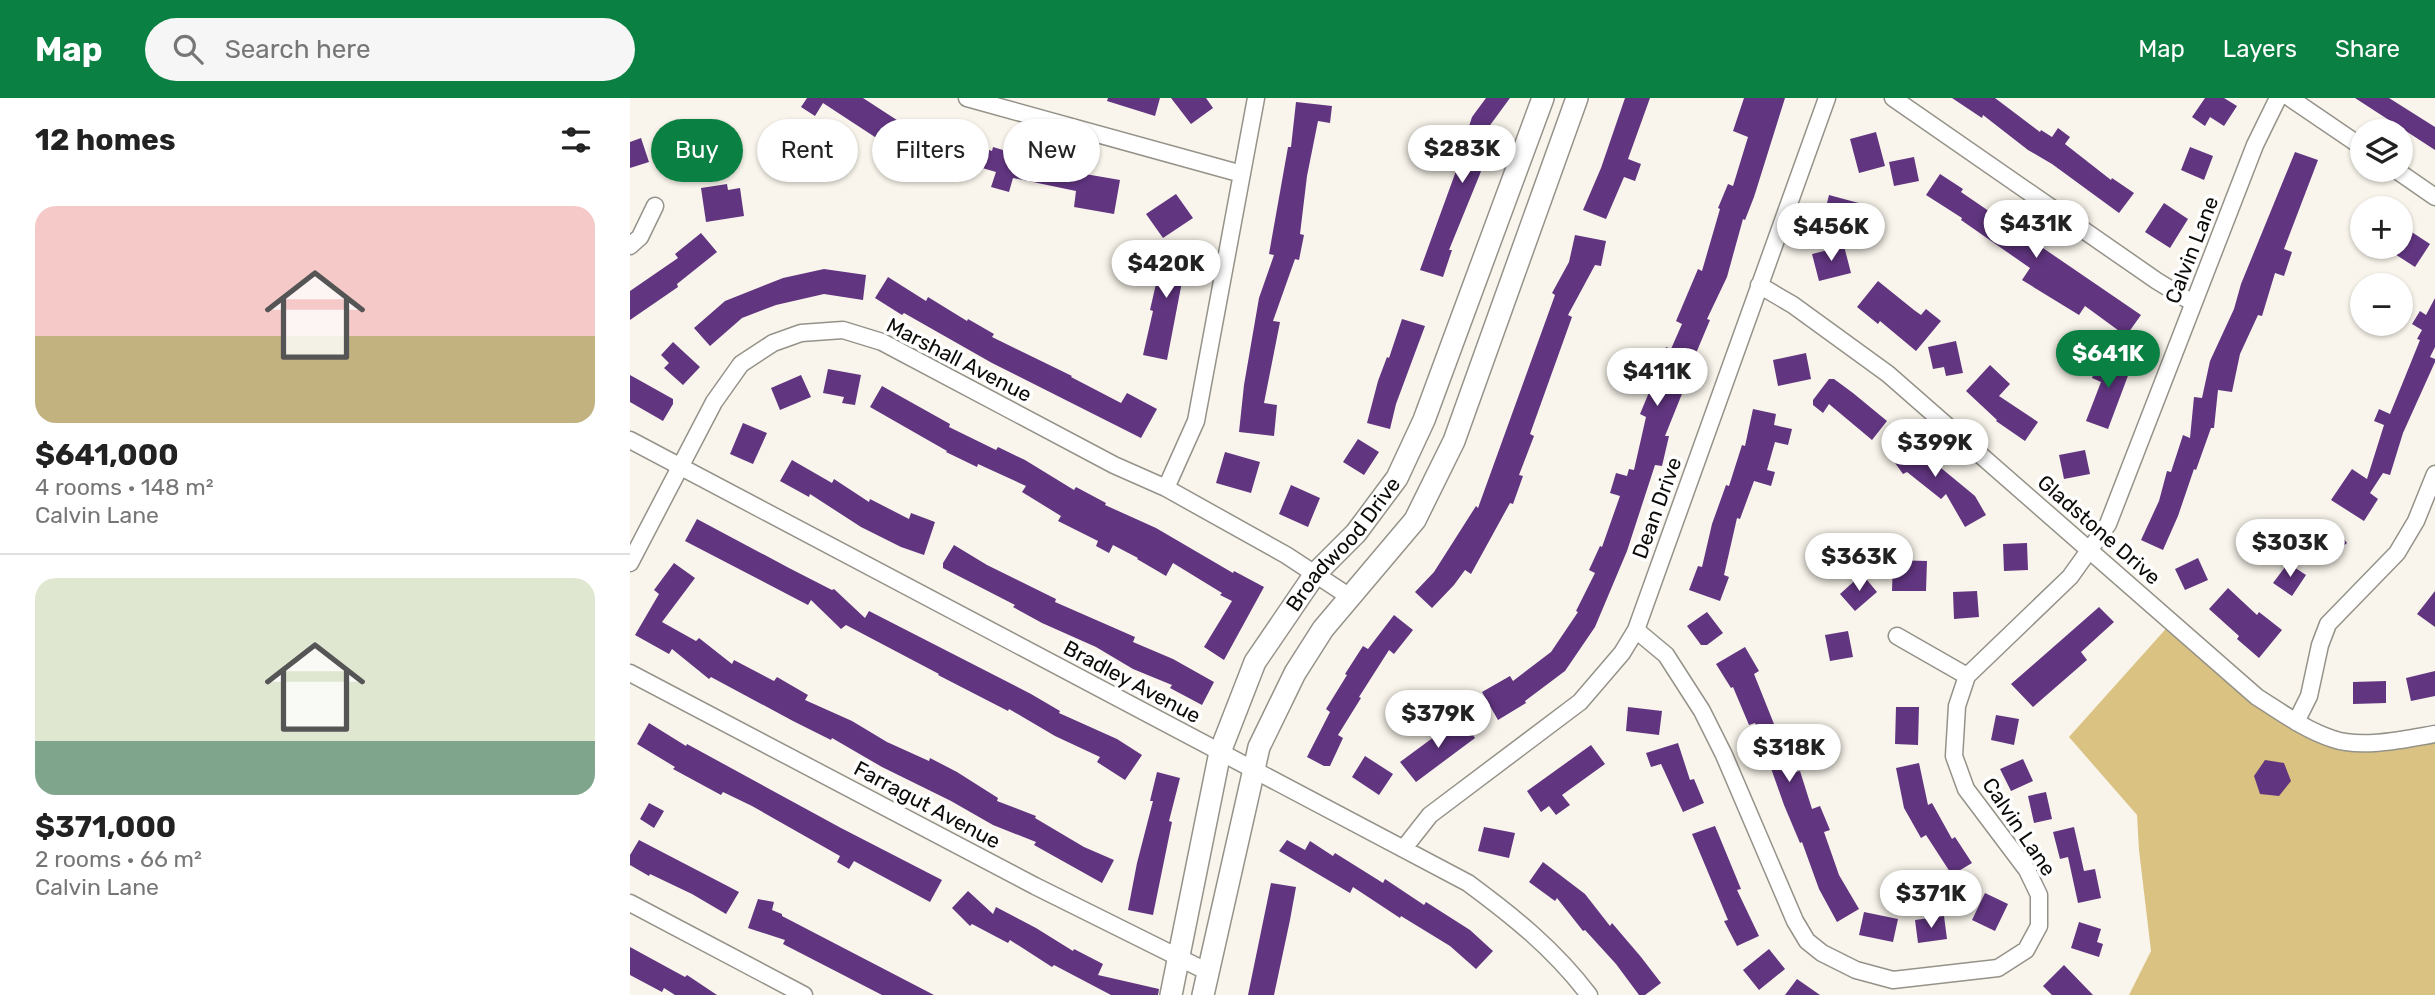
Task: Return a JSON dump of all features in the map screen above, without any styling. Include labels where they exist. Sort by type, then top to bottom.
[{"type":"street","points":[[967,98],[1242,174]]},
{"type":"street","points":[[1025,115],[1030,98]]},
{"type":"street","points":[[1166,488],[1196,421],[1256,98]]},
{"type":"street","name":"Broadwood Drive","points":[[1171,995],[1220,752],[1228,726],[1255,662],[1315,573],[1356,533],[1397,478],[1424,419],[1543,98]]},
{"type":"street","name":"Broadwood Drive","points":[[1203,995],[1206,971],[1259,747],[1295,673],[1323,629],[1416,520],[1454,441],[1577,98]]},
{"type":"street","name":"Dean Drive","points":[[1404,848],[1430,816],[1580,702],[1622,653],[1636,630],[1827,98]]},
{"type":"street","points":[[1893,98],[2157,281],[2193,303]]},
{"type":"street","name":"Calvin Lane","points":[[1636,630],[1666,655],[1702,712],[1724,755],[1795,921],[1807,941],[1822,953],[1856,970],[1893,980],[1998,968],[2026,950],[2039,926],[2039,895],[2027,870],[1966,789],[1954,756],[1957,706],[1967,676],[2070,577],[2108,524],[2255,145],[2278,98]]},
{"type":"street","points":[[2290,98],[2350,139]]},
{"type":"street","points":[[2413,182],[2435,197]]},
{"type":"street","points":[[630,246],[640,237],[655,206]]},
{"type":"street","name":"Gladstone Drive","points":[[1759,285],[1793,305],[1888,374],[2257,697],[2296,722],[2335,740],[2377,743],[2435,734]]},
{"type":"street","name":"Marshall Avenue","points":[[630,563],[714,402],[741,364],[773,343],[801,333],[843,330],[882,342],[1114,465],[1166,488],[1286,555],[1350,597]]},
{"type":"street","name":"Bradley Avenue","points":[[630,440],[1468,883],[1524,924],[1570,970],[1589,995]]},
{"type":"street","points":[[2296,722],[2309,696],[2319,645],[2328,624],[2397,553],[2416,521],[2435,474]]},
{"type":"street","points":[[1897,636],[1967,676]]},
{"type":"street","name":"Farragut Avenue","points":[[630,673],[1034,886],[1206,971]]},
{"type":"street","points":[[630,903],[804,995]]},
{"type":"shaded area","points":[[2172,622],[2257,697],[2335,740],[2435,734],[2435,995],[2129,995],[2151,951],[2137,815],[2069,737]]},
{"type":"building","points":[[807,98],[863,98],[895,119],[872,119],[872,135],[858,126],[858,119],[847,119],[823,103],[815,116],[801,107]]},
{"type":"building","points":[[1108,98],[1160,98],[1155,116],[1107,101]]},
{"type":"building","points":[[1171,98],[1206,98],[1213,108],[1191,124]]},
{"type":"building","points":[[1486,98],[1510,98],[1488,128],[1494,130],[1480,174],[1449,250],[1452,250],[1443,277],[1420,270],[1464,149],[1462,148],[1472,117]]},
{"type":"building","points":[[1625,98],[1650,98],[1628,159],[1641,164],[1635,181],[1624,177],[1606,219],[1583,210],[1601,168]]},
{"type":"building","points":[[1744,98],[1785,98],[1754,197],[1745,220],[1743,219],[1727,277],[1707,319],[1710,320],[1665,436],[1669,436],[1662,466],[1655,465],[1627,551],[1595,627],[1565,671],[1525,701],[1526,703],[1498,720],[1482,692],[1510,676],[1513,681],[1551,652],[1578,612],[1576,611],[1595,573],[1589,570],[1600,546],[1602,547],[1620,496],[1610,493],[1616,473],[1627,476],[1629,469],[1634,470],[1646,417],[1640,414],[1650,390],[1656,393],[1669,362],[1661,359],[1666,347],[1671,349],[1682,324],[1676,321],[1698,269],[1702,271],[1720,209],[1718,208],[1728,184],[1733,186],[1748,137],[1733,131]]},
{"type":"building","points":[[1952,98],[1995,98],[2040,132],[2041,130],[2052,137],[2058,128],[2070,137],[2065,144],[2111,180],[2112,178],[2134,193],[2119,213],[1983,115],[1982,118]]},
{"type":"building","points":[[2205,98],[2224,98],[2237,106],[2224,126],[2210,117],[2205,126],[2192,117]]},
{"type":"building","points":[[2355,98],[2389,98],[2435,127],[2435,150],[2413,136],[2413,119],[2387,119]]},
{"type":"building","points":[[1296,102],[1332,106],[1330,123],[1318,121],[1307,176],[1300,234],[1304,235],[1299,260],[1295,259],[1273,321],[1280,322],[1264,403],[1277,405],[1274,436],[1239,432],[1259,298],[1274,255],[1269,254],[1288,147],[1291,147]]},
{"type":"building","points":[[1876,132],[1885,166],[1859,173],[1850,139]]},
{"type":"building","points":[[641,138],[649,162],[630,168],[630,142]]},
{"type":"building","points":[[993,147],[1003,150],[1003,182],[1012,182],[1009,192],[991,187],[996,172],[989,170],[989,150],[992,151]]},
{"type":"building","points":[[2190,147],[2213,156],[2204,180],[2181,170]]},
{"type":"building","points":[[2295,152],[2318,160],[2284,249],[2292,252],[2284,276],[2275,273],[2262,316],[2258,315],[2240,354],[2232,392],[2218,390],[2214,428],[2211,428],[2163,550],[2141,540],[2159,501],[2167,471],[2171,472],[2183,435],[2190,438],[2194,397],[2202,398],[2210,361],[2234,309],[2241,284]]},
{"type":"building","points":[[1914,157],[1919,181],[1894,186],[1889,162]]},
{"type":"building","points":[[1940,174],[1963,189],[1961,192],[2141,315],[2126,336],[2085,306],[2079,315],[2022,280],[2030,268],[1926,195]]},
{"type":"building","points":[[1100,177],[1120,180],[1114,214],[1074,207],[1076,191],[1032,182],[1100,182]]},
{"type":"building","points":[[727,184],[728,190],[740,188],[744,216],[706,222],[701,188]]},
{"type":"building","points":[[1176,194],[1193,218],[1163,238],[1146,214]]},
{"type":"building","points":[[1829,195],[1866,205],[1858,232],[1822,223]]},
{"type":"building","points":[[2164,203],[2188,219],[2170,248],[2145,232]]},
{"type":"building","points":[[701,233],[717,252],[677,284],[678,287],[630,320],[630,291],[678,258],[675,254]]},
{"type":"building","points":[[2413,233],[2430,244],[2415,267],[2403,259],[2413,259]]},
{"type":"building","points":[[1575,235],[1606,241],[1601,266],[1595,265],[1568,315],[1572,317],[1530,434],[1534,436],[1519,475],[1523,476],[1513,504],[1510,503],[1471,574],[1465,570],[1432,608],[1415,592],[1434,572],[1476,506],[1478,508],[1555,295],[1552,293],[1569,262]]},
{"type":"building","points":[[1166,240],[1189,245],[1167,360],[1143,355]]},
{"type":"building","points":[[1844,246],[1851,273],[1819,281],[1812,254]]},
{"type":"building","points":[[824,269],[866,275],[863,300],[824,294],[776,305],[742,318],[710,346],[694,328],[725,301],[783,278]]},
{"type":"building","points":[[888,277],[926,301],[928,297],[994,334],[992,337],[1121,403],[1127,393],[1157,409],[1141,438],[992,363],[875,298]]},
{"type":"building","points":[[1878,281],[1921,315],[1926,309],[1941,321],[1916,351],[1880,321],[1878,324],[1857,307]]},
{"type":"building","points":[[2435,298],[2435,347],[2430,357],[2435,359],[2435,362],[2403,433],[2390,475],[2383,473],[2370,493],[2378,499],[2364,521],[2331,500],[2352,469],[2367,479],[2384,425],[2374,421],[2379,409],[2390,414],[2420,340],[2417,339],[2422,330],[2413,322],[2420,311],[2426,315]]},
{"type":"building","points":[[1402,319],[1425,326],[1396,404],[1390,429],[1367,423],[1378,381]]},
{"type":"building","points":[[1956,341],[1963,373],[1946,376],[1944,367],[1933,369],[1928,347]]},
{"type":"building","points":[[673,342],[700,367],[683,385],[664,368],[669,363],[661,355]]},
{"type":"building","points":[[1806,353],[1811,379],[1778,386],[1773,360]]},
{"type":"building","points":[[2101,354],[2132,365],[2108,429],[2086,421],[2101,382],[2092,378]]},
{"type":"building","points":[[1990,365],[2010,384],[1999,396],[2038,422],[2025,441],[1996,421],[1966,391]]},
{"type":"building","points":[[828,369],[861,375],[855,405],[842,403],[844,397],[823,393]]},
{"type":"building","points":[[630,375],[673,399],[663,421],[630,402]]},
{"type":"building","points":[[801,375],[811,397],[780,410],[771,388]]},
{"type":"building","points":[[1829,379],[1834,379],[1887,421],[1872,440],[1829,404],[1823,413],[1813,405],[1813,400]]},
{"type":"building","points":[[882,386],[950,424],[949,427],[996,450],[998,447],[1025,460],[1074,490],[1076,487],[1106,503],[1105,505],[1156,528],[1233,573],[1234,571],[1264,587],[1224,660],[1204,647],[1232,601],[1173,563],[1166,576],[1113,545],[1109,553],[1096,546],[1098,541],[1058,521],[1061,516],[1022,492],[1026,486],[946,452],[870,407]]},
{"type":"building","points":[[1753,409],[1776,414],[1774,425],[1792,429],[1788,445],[1775,442],[1767,470],[1775,472],[1771,486],[1754,481],[1740,519],[1737,518],[1724,575],[1729,577],[1720,601],[1689,590],[1698,566],[1702,567],[1712,524],[1726,485],[1729,486],[1742,445],[1745,446]]},
{"type":"building","points":[[743,423],[767,433],[753,464],[730,454]]},
{"type":"building","points":[[1907,433],[1931,467],[1935,463],[1975,496],[1986,515],[1965,527],[1946,494],[1941,499],[1907,472],[1903,474],[1885,449]]},
{"type":"building","points":[[1358,439],[1379,452],[1364,475],[1343,462]]},
{"type":"building","points":[[2085,450],[2090,474],[2064,479],[2059,455]]},
{"type":"building","points":[[1225,452],[1260,462],[1251,493],[1216,483]]},
{"type":"building","points":[[792,460],[832,483],[834,479],[869,502],[870,499],[909,519],[911,513],[935,522],[924,555],[861,527],[810,494],[809,497],[780,481]]},
{"type":"building","points":[[1291,485],[1320,498],[1308,527],[1279,514]]},
{"type":"building","points":[[697,519],[834,589],[865,618],[869,611],[1031,694],[1060,711],[1059,713],[1117,739],[1142,755],[1125,780],[1097,762],[1100,757],[1055,736],[1009,709],[1008,711],[938,675],[846,625],[841,629],[811,600],[808,605],[685,541]]},
{"type":"building","points":[[2334,527],[2347,543],[2326,560],[2313,543]]},
{"type":"building","points":[[2027,543],[2028,570],[2004,571],[2003,544]]},
{"type":"building","points":[[954,545],[987,565],[1056,599],[1055,602],[1135,637],[1133,642],[1173,659],[1214,682],[1202,705],[1170,688],[1172,685],[1133,669],[1096,647],[1042,623],[1013,607],[1015,605],[943,568],[943,563]]},
{"type":"building","points":[[2198,558],[2208,580],[2185,590],[2175,569]]},
{"type":"building","points":[[1893,560],[1927,561],[1926,591],[1892,591]]},
{"type":"building","points":[[674,563],[695,578],[662,622],[696,641],[699,638],[732,664],[734,660],[774,681],[777,677],[808,695],[805,700],[852,721],[887,742],[929,761],[930,758],[998,798],[997,801],[1036,816],[1035,818],[1084,847],[1114,860],[1102,883],[1034,845],[1036,842],[993,825],[832,738],[831,740],[793,721],[711,677],[709,679],[672,649],[669,654],[635,635],[659,594],[654,590]]},
{"type":"building","points":[[2288,563],[2306,575],[2292,596],[2273,583]]},
{"type":"building","points":[[1862,574],[1877,592],[1855,611],[1840,594]]},
{"type":"building","points":[[2228,588],[2257,615],[2259,612],[2282,630],[2259,658],[2209,609]]},
{"type":"building","points":[[1977,591],[1979,617],[1954,619],[1953,592]]},
{"type":"building","points":[[2435,591],[2435,627],[2417,614]]},
{"type":"building","points":[[2099,607],[2114,622],[2081,652],[2087,660],[2033,707],[2011,684]]},
{"type":"building","points":[[1707,612],[1723,633],[1707,645],[1701,645],[1687,626]]},
{"type":"building","points":[[1394,615],[1413,630],[1394,654],[1389,650],[1359,697],[1361,698],[1338,735],[1343,738],[1330,766],[1324,766],[1307,757],[1330,712],[1326,709],[1347,675],[1345,674],[1363,646],[1368,649]]},
{"type":"building","points":[[1848,631],[1853,657],[1830,661],[1825,635]]},
{"type":"building","points":[[1745,647],[1759,671],[1754,674],[1776,729],[1781,728],[1796,772],[1800,771],[1812,809],[1820,806],[1830,830],[1824,832],[1839,875],[1859,909],[1837,922],[1819,889],[1802,842],[1800,843],[1784,805],[1755,723],[1749,725],[1733,687],[1731,688],[1716,664]]},
{"type":"building","points":[[2435,671],[2435,696],[2411,701],[2406,678]]},
{"type":"building","points":[[2386,681],[2386,703],[2353,704],[2353,682]]},
{"type":"building","points":[[1628,707],[1662,711],[1659,735],[1626,731]]},
{"type":"building","points":[[1896,707],[1919,707],[1918,745],[1895,744]]},
{"type":"building","points":[[1996,715],[2019,719],[2014,745],[1991,740]]},
{"type":"building","points":[[1461,717],[1475,738],[1416,782],[1400,762]]},
{"type":"building","points":[[649,723],[686,746],[687,744],[942,880],[930,902],[854,861],[849,869],[837,862],[840,856],[752,806],[723,792],[721,795],[673,769],[675,767],[637,744]]},
{"type":"building","points":[[1678,743],[1690,780],[1694,779],[1704,803],[1683,812],[1661,764],[1651,767],[1646,753]]},
{"type":"building","points":[[1591,745],[1605,764],[1562,795],[1570,805],[1556,815],[1549,806],[1541,812],[1527,791]]},
{"type":"building","points":[[1365,756],[1393,774],[1379,795],[1352,777]]},
{"type":"building","points":[[2023,759],[2033,781],[2011,791],[2000,769]]},
{"type":"building","points":[[2265,760],[2284,763],[2291,781],[2279,796],[2260,794],[2254,776]]},
{"type":"building","points":[[1919,763],[1928,805],[1932,803],[1952,839],[1955,837],[1972,863],[1952,875],[1926,835],[1921,838],[1904,808],[1896,768]]},
{"type":"building","points":[[1157,772],[1180,778],[1169,821],[1172,822],[1153,915],[1128,910]]},
{"type":"building","points":[[2046,792],[2052,819],[2034,823],[2028,796]]},
{"type":"building","points":[[649,803],[664,811],[654,828],[640,819]]},
{"type":"building","points":[[1715,826],[1741,889],[1737,890],[1759,936],[1737,946],[1724,921],[1728,920],[1692,834]]},
{"type":"building","points":[[1484,827],[1515,833],[1509,858],[1478,851]]},
{"type":"building","points":[[2074,827],[2084,871],[2095,869],[2101,898],[2078,903],[2068,857],[2060,859],[2053,832]]},
{"type":"building","points":[[639,840],[739,892],[726,914],[692,894],[630,865],[630,855]]},
{"type":"building","points":[[1287,840],[1305,850],[1310,841],[1383,883],[1385,879],[1424,905],[1426,902],[1470,930],[1493,951],[1476,969],[1450,946],[1353,887],[1350,893],[1279,851]]},
{"type":"building","points":[[1543,862],[1585,894],[1661,983],[1645,995],[1639,995],[1616,964],[1585,930],[1583,931],[1557,898],[1555,901],[1529,882]]},
{"type":"building","points":[[1271,883],[1296,887],[1290,920],[1274,995],[1248,995]]},
{"type":"building","points":[[968,891],[993,914],[996,907],[1073,951],[1074,949],[1103,964],[1098,975],[1159,989],[1158,995],[1111,995],[1054,965],[1052,967],[1010,940],[1008,943],[972,924],[970,926],[952,908]]},
{"type":"building","points":[[1985,893],[2008,904],[1995,931],[1972,920]]},
{"type":"building","points":[[758,899],[774,902],[772,910],[782,916],[934,995],[882,995],[783,944],[785,940],[748,928]]},
{"type":"building","points":[[1864,912],[1898,919],[1893,942],[1859,935]]},
{"type":"building","points":[[1944,916],[1947,939],[1918,943],[1915,920]]},
{"type":"building","points":[[2079,922],[2101,929],[2097,942],[2103,944],[2099,957],[2071,948]]},
{"type":"building","points":[[630,947],[685,977],[687,975],[717,995],[675,995],[664,988],[662,992],[630,975]]},
{"type":"building","points":[[1769,949],[1785,969],[1759,990],[1743,970]]},
{"type":"building","points":[[2064,965],[2093,995],[2052,995],[2043,986]]},
{"type":"building","points":[[1797,979],[1820,995],[1785,995]]}]
